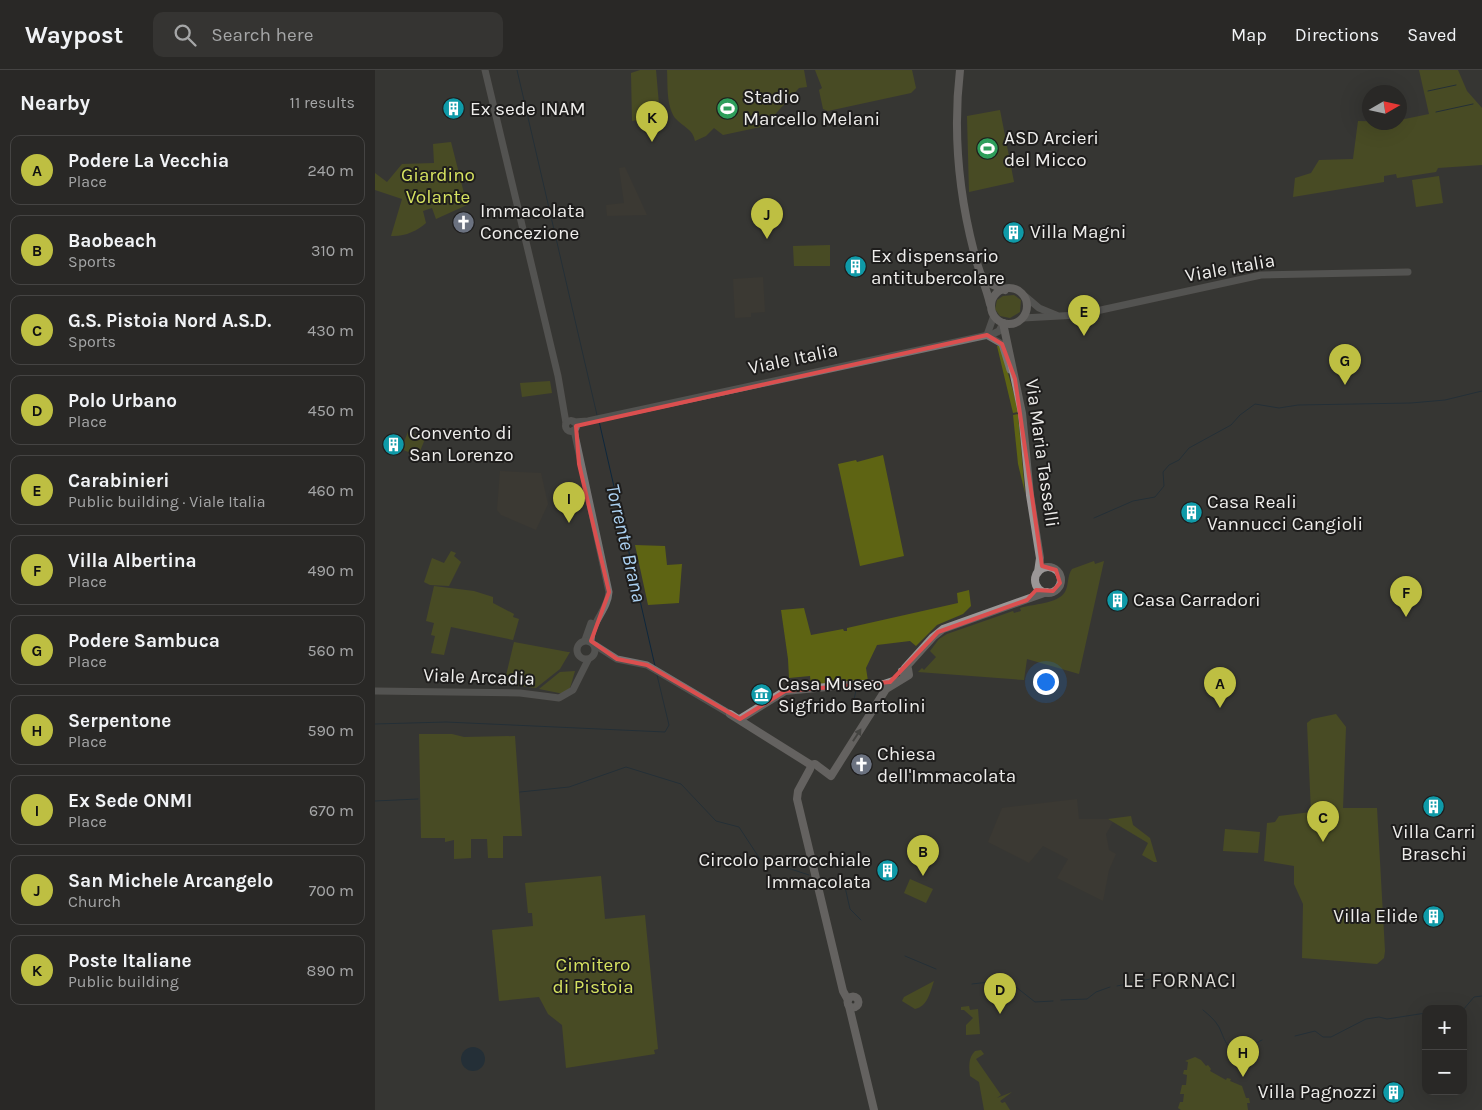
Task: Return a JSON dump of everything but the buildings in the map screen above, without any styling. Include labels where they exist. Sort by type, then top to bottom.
[{"type":"main road","points":[[961,70],[959,120],[961,187],[980,273],[993,318],[1003,323],[1019,320],[1027,308],[1026,297],[1019,290],[1005,290],[991,284],[980,273]]},
{"type":"main road","points":[[990,304],[994,296],[1005,290]]},
{"type":"main road","name":"Via Maria Tasselli","points":[[1010,353],[1009,333],[1019,320]]},
{"type":"main road","name":"Via Maria Tasselli","points":[[1003,323],[1022,413],[1030,500],[1040,558],[1038,572]]},
{"type":"main road","points":[[730,714],[813,768],[831,776],[886,689],[906,670],[933,637],[943,629],[1056,589],[1060,581],[1057,571],[1048,567],[1040,558]]},
{"type":"main road","points":[[1033,597],[1037,586],[1035,577],[1038,572],[1048,567]]},
{"type":"main road","points":[[1037,586],[1047,592]]},
{"type":"main road","points":[[740,718],[785,691],[858,684],[884,684],[906,670]]},
{"type":"main road","points":[[730,714],[740,718],[759,733]]},
{"type":"main road","points":[[813,768],[799,805],[843,986],[843,993],[851,1005],[874,1110]]},
{"type":"street","points":[[485,70],[564,404],[572,425],[579,464],[608,586],[605,598],[587,630],[591,645],[588,660],[576,686]]},
{"type":"street","name":"Viale Italia","points":[[1019,320],[1078,315],[1261,275],[1408,272]]},
{"type":"street","points":[[1026,297],[1043,310],[1061,317]]},
{"type":"street","points":[[987,335],[993,318]]},
{"type":"street","points":[[987,335],[999,331],[1003,323]]},
{"type":"street","points":[[987,335],[1002,344],[1010,372],[1015,379]]},
{"type":"street","name":"Viale Italia","points":[[572,425],[987,335]]},
{"type":"street","points":[[591,645],[620,660],[647,665],[730,714]]},
{"type":"street","points":[[576,686],[580,658],[578,651],[591,645]]},
{"type":"street","points":[[580,658],[588,660]]},
{"type":"street","name":"Viale Arcadia","points":[[375,691],[521,693],[557,698],[568,694],[576,686]]},
{"type":"highlighted area","points":[[987,335],[1002,344],[1015,379],[1042,566],[1056,570],[1060,583],[1053,591],[1036,590],[1027,600],[938,632],[890,682],[785,691],[740,719],[647,665],[617,659],[591,641],[609,592],[579,464],[576,426]]},
{"type":"shaded area","points":[[625,167],[647,215],[607,216],[606,205],[624,203],[619,168]]},
{"type":"shaded area","points":[[763,277],[765,312],[751,313],[751,317],[735,318],[733,279]]},
{"type":"shaded area","points":[[500,471],[541,473],[548,504],[536,530],[501,515],[497,510]]},
{"type":"shaded area","points":[[1077,799],[1079,819],[1108,819],[1113,822],[1106,834],[1109,850],[1116,854],[1109,870],[1103,901],[1057,878],[1068,859],[1043,846],[1029,863],[988,842],[1002,808]]},
{"type":"green space","points":[[640,70],[656,70],[660,116],[632,121],[631,73]]},
{"type":"green space","name":"Stadio Marcello Melani","points":[[667,70],[804,70],[807,87],[799,88],[769,121],[770,125],[723,135],[714,128],[706,136],[695,141],[690,131],[672,113],[668,95]]},
{"type":"green space","points":[[815,70],[912,70],[916,88],[911,93],[828,111],[823,109],[819,90],[822,88]]},
{"type":"green space","points":[[1419,70],[1458,70],[1467,91],[1482,108],[1482,165],[1438,168],[1436,172],[1397,178],[1396,174],[1384,176],[1384,182],[1293,197],[1295,178],[1311,173],[1319,160],[1353,159],[1358,121],[1362,121],[1362,130],[1407,130],[1407,119],[1429,114]]},
{"type":"green space","name":"ASD Arcieri del Micco","points":[[1000,110],[1014,182],[969,192],[967,116]]},
{"type":"green space","name":"Giardino Volante","points":[[451,142],[467,205],[436,219],[432,208],[423,211],[426,223],[414,231],[391,236],[402,199],[375,190],[375,173],[387,182],[402,164],[434,163],[433,144]]},
{"type":"green space","points":[[1439,176],[1443,203],[1416,207],[1412,180]]},
{"type":"green space","points":[[830,245],[830,266],[794,266],[793,246]]},
{"type":"green space","points":[[1014,295],[1021,300],[1020,312],[1010,318],[1000,316],[995,309],[997,300],[1003,296]]},
{"type":"green space","points":[[997,346],[1000,346],[1002,349],[1018,412],[1013,413]]},
{"type":"green space","points":[[550,381],[552,393],[522,397],[520,383]]},
{"type":"green space","points":[[1018,414],[1025,493],[1018,464],[1013,415]]},
{"type":"green space","points":[[408,432],[425,439],[418,456],[401,449]]},
{"type":"green space","points":[[883,455],[904,556],[860,566],[838,464],[856,460],[857,462]]},
{"type":"green space","points":[[635,545],[665,546],[667,565],[682,564],[679,603],[648,605]]},
{"type":"green space","points":[[451,551],[456,553],[454,556],[461,562],[449,586],[430,585],[424,582],[432,558],[444,563]]},
{"type":"green space","points":[[1094,561],[1095,564],[1104,561],[1079,674],[1027,659],[1024,680],[918,672],[922,668],[924,670],[936,657],[930,651],[939,639],[947,634],[1013,611],[1014,613],[1021,611],[1020,608],[1057,599],[1065,592],[1072,569]]},
{"type":"green space","points":[[434,586],[474,591],[493,597],[493,603],[514,614],[513,617],[519,619],[513,640],[451,627],[444,655],[431,653],[435,636],[431,635],[434,623],[426,621]]},
{"type":"green space","points":[[969,590],[971,606],[963,614],[937,625],[916,646],[910,641],[877,645],[866,668],[868,681],[811,686],[810,676],[789,678],[781,610],[804,608],[811,635],[843,629],[847,631],[847,628],[958,603],[957,593]]},
{"type":"green space","points":[[514,642],[570,652],[560,669],[536,688],[504,684]]},
{"type":"green space","points":[[575,671],[570,688],[564,694],[539,689],[560,672]]},
{"type":"green space","points":[[1336,714],[1346,727],[1343,808],[1377,808],[1385,951],[1384,958],[1377,964],[1302,958],[1303,904],[1294,884],[1294,866],[1264,861],[1267,823],[1275,822],[1279,816],[1311,812],[1307,723],[1312,719]]},
{"type":"green space","points":[[419,734],[452,734],[464,737],[515,736],[522,836],[503,836],[503,858],[488,858],[487,839],[471,839],[471,858],[454,859],[454,840],[445,842],[445,838],[421,838]]},
{"type":"green space","points":[[1131,816],[1133,825],[1150,838],[1157,862],[1142,855],[1148,843],[1108,819]]},
{"type":"green space","points":[[1225,829],[1260,832],[1258,853],[1223,851]]},
{"type":"green space","name":"Cimitero di Pistoia","points":[[601,876],[605,919],[645,915],[658,1049],[654,1050],[655,1054],[566,1068],[562,1025],[548,1014],[539,997],[499,1001],[492,930],[533,926],[532,913],[528,913],[525,883]]},
{"type":"green space","points":[[910,879],[933,889],[926,903],[904,893]]},
{"type":"green space","points":[[934,981],[928,998],[923,1005],[915,1009],[902,1001],[904,997]]},
{"type":"green space","points":[[969,1006],[970,1010],[978,1009],[980,1034],[966,1035],[966,1025],[973,1018],[964,1010],[961,1010],[961,1007]]},
{"type":"green space","points":[[981,1050],[984,1054],[976,1059],[1001,1095],[997,1098],[1012,1092],[1000,1101],[1002,1103],[1005,1102],[1010,1110],[984,1110],[979,1082],[970,1076],[969,1069],[973,1054],[975,1051]]},
{"type":"green space","points":[[1195,1057],[1206,1066],[1208,1065],[1211,1069],[1210,1071],[1226,1080],[1227,1078],[1231,1079],[1230,1081],[1242,1086],[1246,1098],[1249,1098],[1250,1103],[1247,1103],[1248,1110],[1181,1110],[1178,1108],[1180,1102],[1183,1102],[1184,1094],[1180,1094],[1182,1085],[1186,1085],[1187,1075],[1183,1074],[1184,1070],[1187,1070],[1188,1062],[1185,1061]]},
{"type":"water","points":[[473,1047],[482,1050],[485,1059],[482,1068],[473,1071],[464,1068],[461,1059],[464,1050]]},
{"type":"waterway","name":"Torrente Brana","points":[[517,70],[597,415]]},
{"type":"waterway","points":[[1428,91],[1456,85]]},
{"type":"waterway","points":[[1436,112],[1473,104]]},
{"type":"waterway","points":[[1094,518],[1133,501],[1155,497],[1164,486],[1163,472],[1169,465],[1179,460],[1189,448],[1231,425],[1240,415],[1255,404],[1279,408],[1298,405],[1411,403],[1445,400],[1482,391]]},
{"type":"waterway","name":"Torrente Brana","points":[[599,421],[655,666]]},
{"type":"waterway","name":"Torrente Brana","points":[[375,724],[446,722],[665,732],[669,725],[657,675]]},
{"type":"waterway","points":[[852,709],[856,690],[861,688]]},
{"type":"waterway","points":[[520,792],[569,787],[626,767],[681,784],[716,821],[739,827],[760,859],[809,875]]},
{"type":"waterway","points":[[375,801],[418,799]]},
{"type":"waterway","points":[[822,879],[845,887],[850,909],[861,920]]},
{"type":"waterway","points":[[905,956],[936,969]]},
{"type":"waterway","points":[[1117,986],[1150,979]]},
{"type":"waterway","points":[[972,984],[1007,980],[1035,1002],[1053,1001]]},
{"type":"waterway","points":[[1061,1000],[1087,999],[1096,992],[1110,987]]},
{"type":"waterway","points":[[1467,1005],[1474,997],[1482,996]]},
{"type":"waterway","points":[[1203,1010],[1216,1022],[1227,1044],[1232,1049],[1241,1051],[1262,1040]]},
{"type":"waterway","points":[[1295,1036],[1315,1031],[1323,1037],[1331,1037],[1366,1019],[1379,1017],[1387,1019],[1422,1014]]},
{"type":"place","name":"Stadio Marcello Melani","points":[[727,108]]},
{"type":"place","name":"Ex sede INAM","points":[[454,109]]},
{"type":"place","name":"Poste Italiane","points":[[652,142]]},
{"type":"place","name":"ASD Arcieri del Micco","points":[[988,149]]},
{"type":"place","name":"Immacolata Concezione","points":[[464,222]]},
{"type":"place","name":"Villa Magni","points":[[1014,232]]},
{"type":"place","name":"San Michele Arcangelo","points":[[767,239]]},
{"type":"place","name":"Ex dispensario antitubercolare","points":[[855,267]]},
{"type":"place","name":"Carabinieri","points":[[1084,336]]},
{"type":"place","name":"Podere Sambuca","points":[[1345,385]]},
{"type":"place","name":"Convento di San Lorenzo","points":[[393,444]]},
{"type":"place","name":"Casa Reali Vannucci Cangioli","points":[[1191,513]]},
{"type":"place","name":"Ex Sede ONMI","points":[[569,523]]},
{"type":"place","name":"Casa Carradori","points":[[1117,600]]},
{"type":"place","name":"Villa Albertina","points":[[1406,617]]},
{"type":"place","name":"Casa Museo Sigfrido Bartolini","points":[[762,695]]},
{"type":"place","name":"Podere La Vecchia","points":[[1220,708]]},
{"type":"place","name":"Chiesa dell'Immacolata","points":[[861,765]]},
{"type":"place","name":"Villa Carri Braschi","points":[[1434,806]]},
{"type":"place","name":"G.S. Pistoia Nord A.S.D.","points":[[1323,842]]},
{"type":"place","name":"Circolo parrocchiale Immacolata","points":[[887,871]]},
{"type":"place","name":"Baobeach","points":[[923,876]]},
{"type":"place","name":"Villa Elide","points":[[1434,916]]},
{"type":"place","name":"Polo Urbano","points":[[1000,1014]]},
{"type":"place","name":"Serpentone","points":[[1243,1077]]},
{"type":"place","name":"Villa Pagnozzi","points":[[1393,1092]]},
{"type":"district","name":"LE FORNACI","points":[[1180,980]]}]
